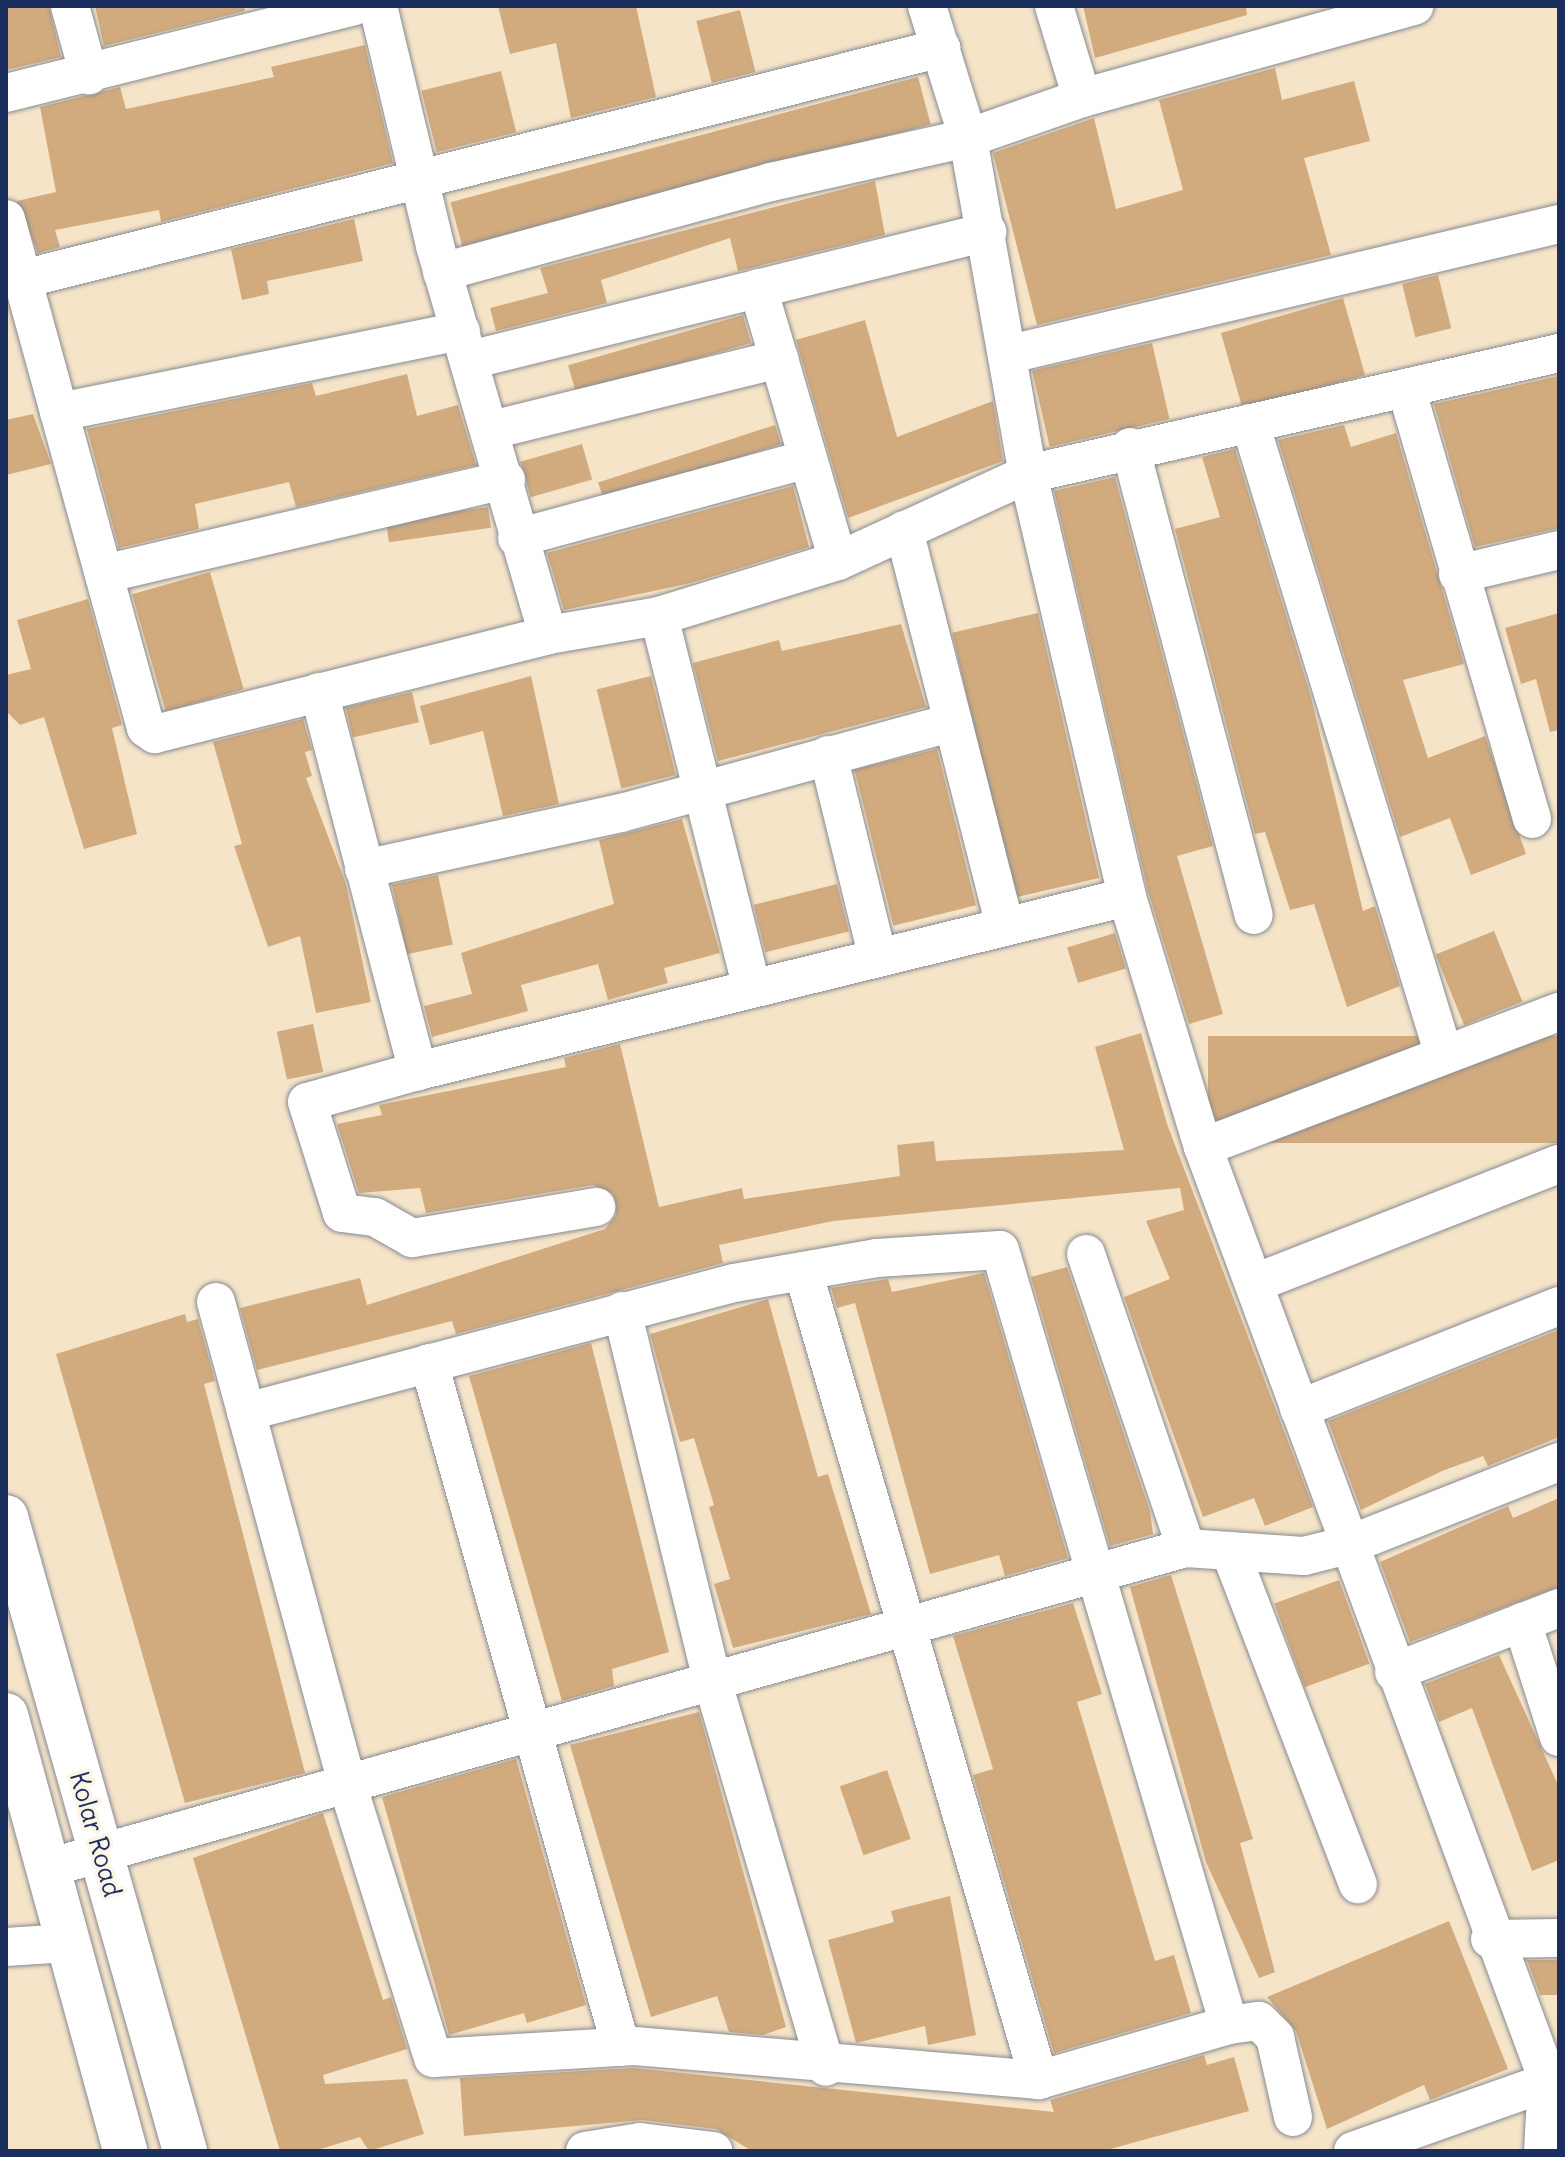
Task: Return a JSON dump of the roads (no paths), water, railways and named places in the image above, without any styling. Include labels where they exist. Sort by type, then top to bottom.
[{"type":"main road","name":"Kolar Road","points":[[6,1517],[185,2151]]},
{"type":"main road","name":"Kolar Road","points":[[6,1715],[125,2151]]},
{"type":"street","points":[[70,6],[89,75]]},
{"type":"street","points":[[6,93],[89,75],[269,16],[354,6]]},
{"type":"street","points":[[378,6],[442,272],[492,430],[517,538],[548,635]]},
{"type":"street","points":[[927,6],[968,138],[1010,354],[1028,474],[1127,897],[1203,1147],[1255,1283],[1490,1939],[1553,2078],[1543,2151]]},
{"type":"street","points":[[1054,6],[1082,98]]},
{"type":"street","points":[[442,272],[771,182],[968,138],[1082,98],[1405,7]]},
{"type":"street","points":[[23,279],[941,48]]},
{"type":"street","points":[[6,219],[149,733],[548,635],[659,616],[838,561],[1028,474],[1130,447],[1559,353]]},
{"type":"street","points":[[1010,354],[1559,224]]},
{"type":"street","points":[[59,412],[466,346],[758,288],[987,232]]},
{"type":"street","points":[[758,288],[805,460],[838,561]]},
{"type":"street","points":[[492,430],[779,359]]},
{"type":"street","points":[[1406,388],[1532,819]]},
{"type":"street","points":[[1250,423],[1443,1052]]},
{"type":"street","points":[[1130,447],[1254,915]]},
{"type":"street","points":[[517,538],[805,460]]},
{"type":"street","points":[[104,574],[506,480]]},
{"type":"street","points":[[904,530],[1004,923]]},
{"type":"street","points":[[1458,574],[1559,550]]},
{"type":"street","points":[[659,616],[751,986]]},
{"type":"street","points":[[319,692],[418,1071]]},
{"type":"street","points":[[364,869],[621,813],[700,788],[953,722]]},
{"type":"street","points":[[828,755],[877,955]]},
{"type":"street","points":[[596,1207],[412,1238],[375,1217],[342,1213],[307,1102],[751,986],[1004,923],[1127,897]]},
{"type":"street","points":[[1203,1147],[1443,1052],[1559,1012]]},
{"type":"street","points":[[1255,1283],[1559,1164]]},
{"type":"street","points":[[246,1412],[622,1311],[803,1271],[1000,1250],[1042,1403],[1101,1573],[1229,2025]]},
{"type":"street","points":[[1086,1254],[1186,1548]]},
{"type":"street","points":[[803,1271],[903,1629],[1039,2080]]},
{"type":"street","points":[[216,1302],[348,1787],[433,2058],[621,2047],[826,2067],[1039,2080],[1229,2025],[1259,2021],[1275,2037],[1293,2117]]},
{"type":"street","points":[[1299,1409],[1559,1306]]},
{"type":"street","points":[[622,1311],[713,1683],[826,2067]]},
{"type":"street","points":[[429,1363],[528,1736],[621,2047]]},
{"type":"street","points":[[48,1868],[348,1787],[1186,1548],[1304,1556],[1348,1545],[1559,1462]]},
{"type":"street","points":[[1230,1551],[1358,1884]]},
{"type":"street","points":[[1394,1672],[1559,1608]]},
{"type":"street","points":[[1522,1622],[1559,1737]]},
{"type":"street","points":[[1490,1939],[1559,1938]]},
{"type":"street","points":[[6,1947],[67,1943]]},
{"type":"street","points":[[1358,2150],[1553,2078]]},
{"type":"street","points":[[585,2151],[640,2147],[713,2151]]}]
